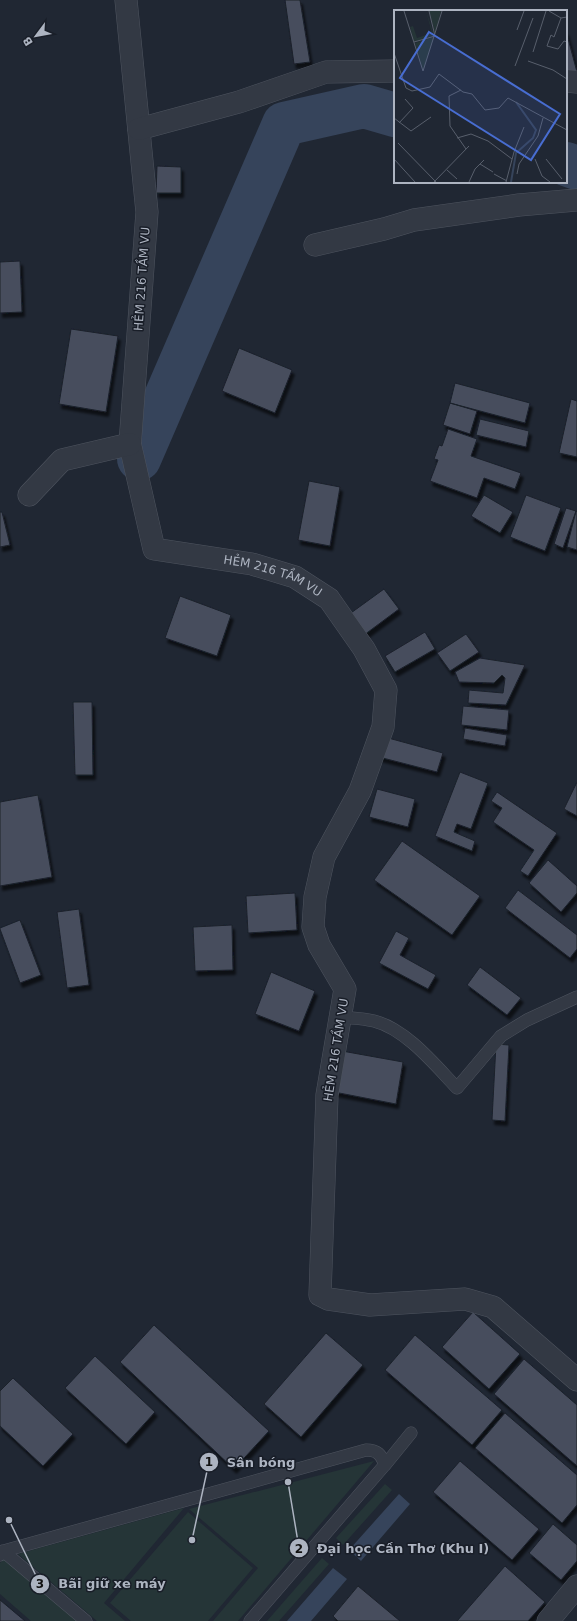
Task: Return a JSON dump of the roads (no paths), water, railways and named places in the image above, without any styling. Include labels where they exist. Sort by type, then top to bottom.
[{"type":"street","name":"HẺM 216 TẦM VU","points":[[126,0],[147,212],[130,444],[154,549],[252,564],[295,577],[329,599],[364,649],[386,690],[383,727],[360,792],[324,857],[314,897],[313,926],[319,945],[345,989],[327,1095],[320,1295],[328,1299],[370,1305],[465,1299],[493,1307],[577,1380]]},
{"type":"street","points":[[139,128],[239,102],[326,72],[394,72]]},
{"type":"street","points":[[567,81],[577,82]]},
{"type":"street","points":[[315,245],[384,229],[414,220],[577,200]]},
{"type":"street","points":[[29,495],[62,460],[130,444]]},
{"type":"street","points":[[548,1621],[577,1586]]},
{"type":"lane","points":[[340,1017],[374,1021],[394,1030],[422,1052],[457,1088],[500,1036],[527,1020],[577,997]]},
{"type":"lane","points":[[250,1621],[411,1433]]},
{"type":"lane","points":[[1,1553],[366,1450],[374,1450],[381,1455],[385,1465]]},
{"type":"lane","points":[[1,1553],[86,1621]]},
{"type":"water","points":[[399,1494],[410,1504],[361,1561],[349,1550]]},
{"type":"water","points":[[333,1568],[347,1579],[311,1621],[287,1621]]},
{"type":"waterway","points":[[139,459],[284,124],[364,106],[394,115]]},
{"type":"waterway","points":[[567,164],[577,168]]},
{"type":"place","name":"Đại học Cần Thơ (Khu I)","points":[[288,1482]]},
{"type":"place","name":"Bãi giữ xe máy","points":[[9,1520]]},
{"type":"place","name":"Sân bóng","points":[[192,1540]]}]
